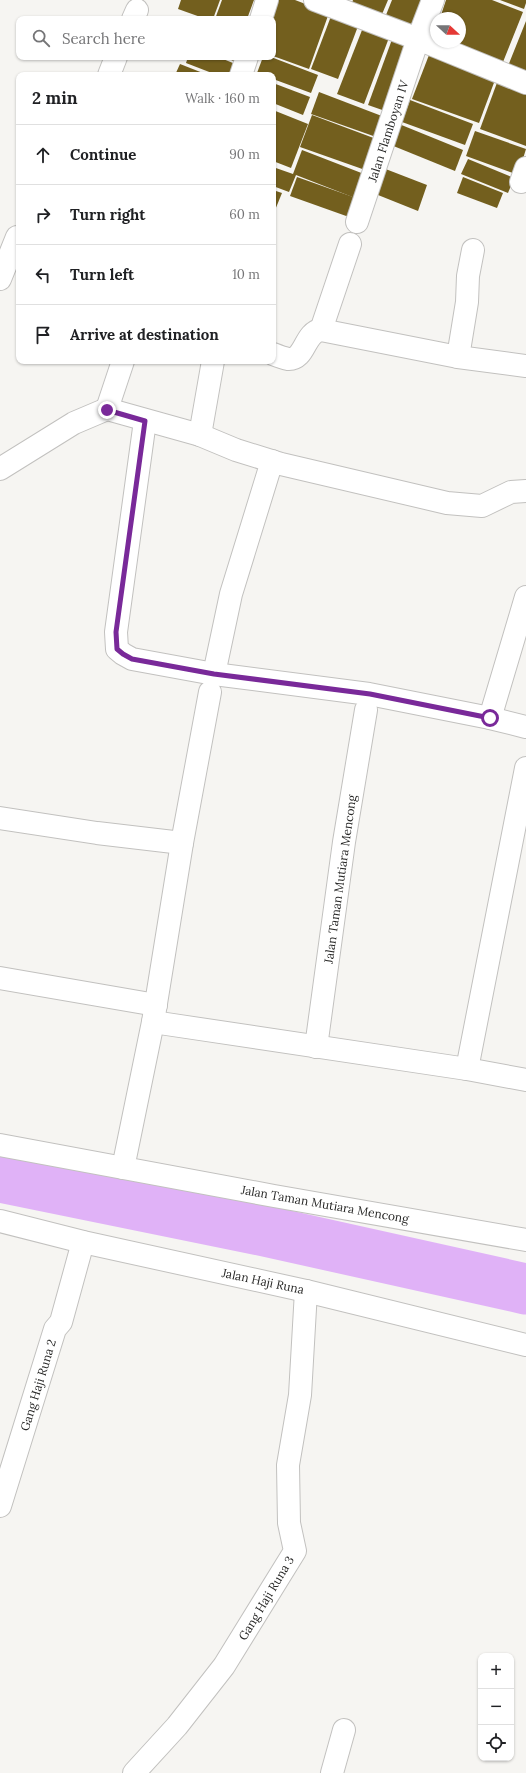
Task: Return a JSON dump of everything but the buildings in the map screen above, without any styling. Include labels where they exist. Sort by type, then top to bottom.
[{"type":"street","points":[[262,16],[267,0]]},
{"type":"street","points":[[315,0],[418,39],[526,83]]},
{"type":"street","name":"Jalan Flamboyan IV","points":[[357,222],[418,39],[433,0]]},
{"type":"street","points":[[109,72],[115,60]]},
{"type":"street","points":[[242,72],[246,60]]},
{"type":"street","points":[[0,280],[12,236]]},
{"type":"street","points":[[321,330],[350,244]]},
{"type":"street","points":[[458,357],[467,302],[468,276],[473,250]]},
{"type":"street","points":[[276,355],[287,359],[294,358],[300,354],[311,335],[316,331],[321,330],[458,357],[526,366]]},
{"type":"street","points":[[107,410],[122,364]]},
{"type":"street","points":[[200,435],[212,364]]},
{"type":"street","points":[[0,469],[74,423],[107,410],[200,435],[236,450],[272,461],[447,502],[482,506],[511,492],[526,491]]},
{"type":"street","points":[[145,421],[116,632],[117,649],[123,654],[132,659],[212,683],[370,694],[490,718],[526,727]]},
{"type":"street","points":[[123,1168],[155,1013],[182,843],[212,683],[232,594],[272,461]]},
{"type":"street","points":[[490,718],[526,597]]},
{"type":"street","name":"Jalan Taman Mutiara Mencong","points":[[316,1048],[344,842],[366,710]]},
{"type":"street","points":[[467,1069],[526,768]]},
{"type":"street","points":[[0,818],[97,833],[182,843]]},
{"type":"street","points":[[0,978],[316,1048],[467,1069],[526,1080]]},
{"type":"street","name":"Jalan Taman Mutiara Mencong","points":[[0,1145],[526,1240]]},
{"type":"street","name":"Jalan Haji Runa","points":[[0,1222],[83,1242],[306,1291],[526,1345]]},
{"type":"street","name":"Gang Haji Runa 2","points":[[0,1506],[45,1367],[55,1329],[61,1322],[83,1242]]},
{"type":"street","name":"Gang Haji Runa 3","points":[[134,1773],[177,1726],[224,1666],[295,1551],[288,1523],[288,1465],[300,1396],[306,1291]]},
{"type":"street","points":[[332,1773],[344,1730]]},
{"type":"waterway","points":[[0,1177],[265,1231],[526,1289]]},
{"type":"route","points":[[107,410],[145,421],[116,632],[117,649],[123,654],[132,659],[214,674],[370,694],[490,718]]}]
